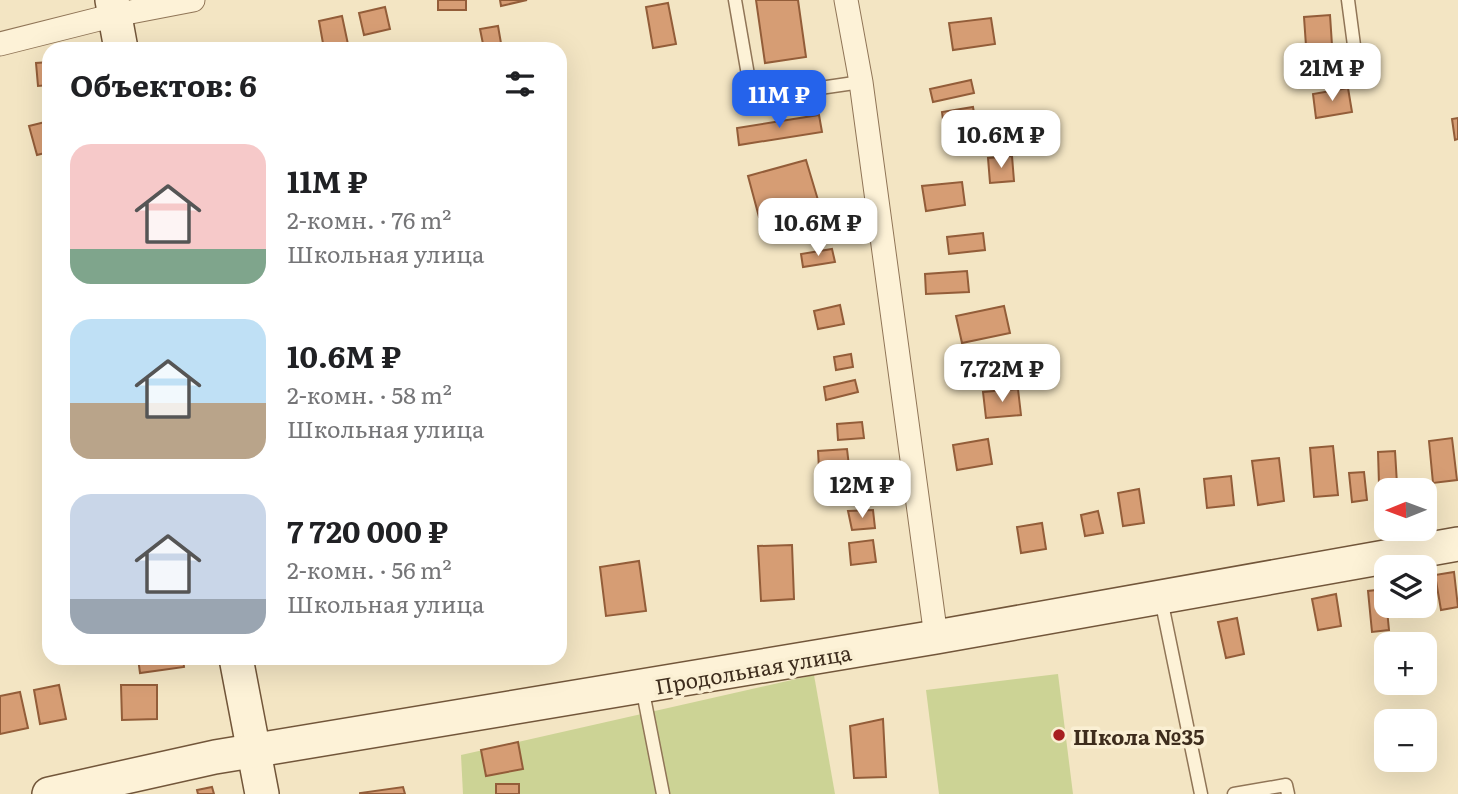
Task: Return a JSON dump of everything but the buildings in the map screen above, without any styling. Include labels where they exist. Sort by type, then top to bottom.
[{"type":"street","points":[[0,44],[114,8],[193,0]]},
{"type":"street","points":[[846,0],[861,82],[936,637]]},
{"type":"street","points":[[114,8],[120,42]]},
{"type":"street","name":"Продольная улица","points":[[49,794],[215,757],[936,637],[1458,544]]},
{"type":"street","points":[[237,665],[262,794]]},
{"type":"lane","points":[[735,0],[752,98],[861,82]]},
{"type":"lane","points":[[1348,0],[1357,68]]},
{"type":"lane","points":[[1161,598],[1201,794]]},
{"type":"lane","points":[[642,686],[663,794]]},
{"type":"lane","points":[[1234,794],[1286,785],[1288,794]]},
{"type":"green space","points":[[1058,674],[1073,794],[939,794],[926,690]]},
{"type":"green space","points":[[814,675],[835,794],[463,794],[461,755]]},
{"type":"place","name":"Школа №35","points":[[1059,735]]}]
